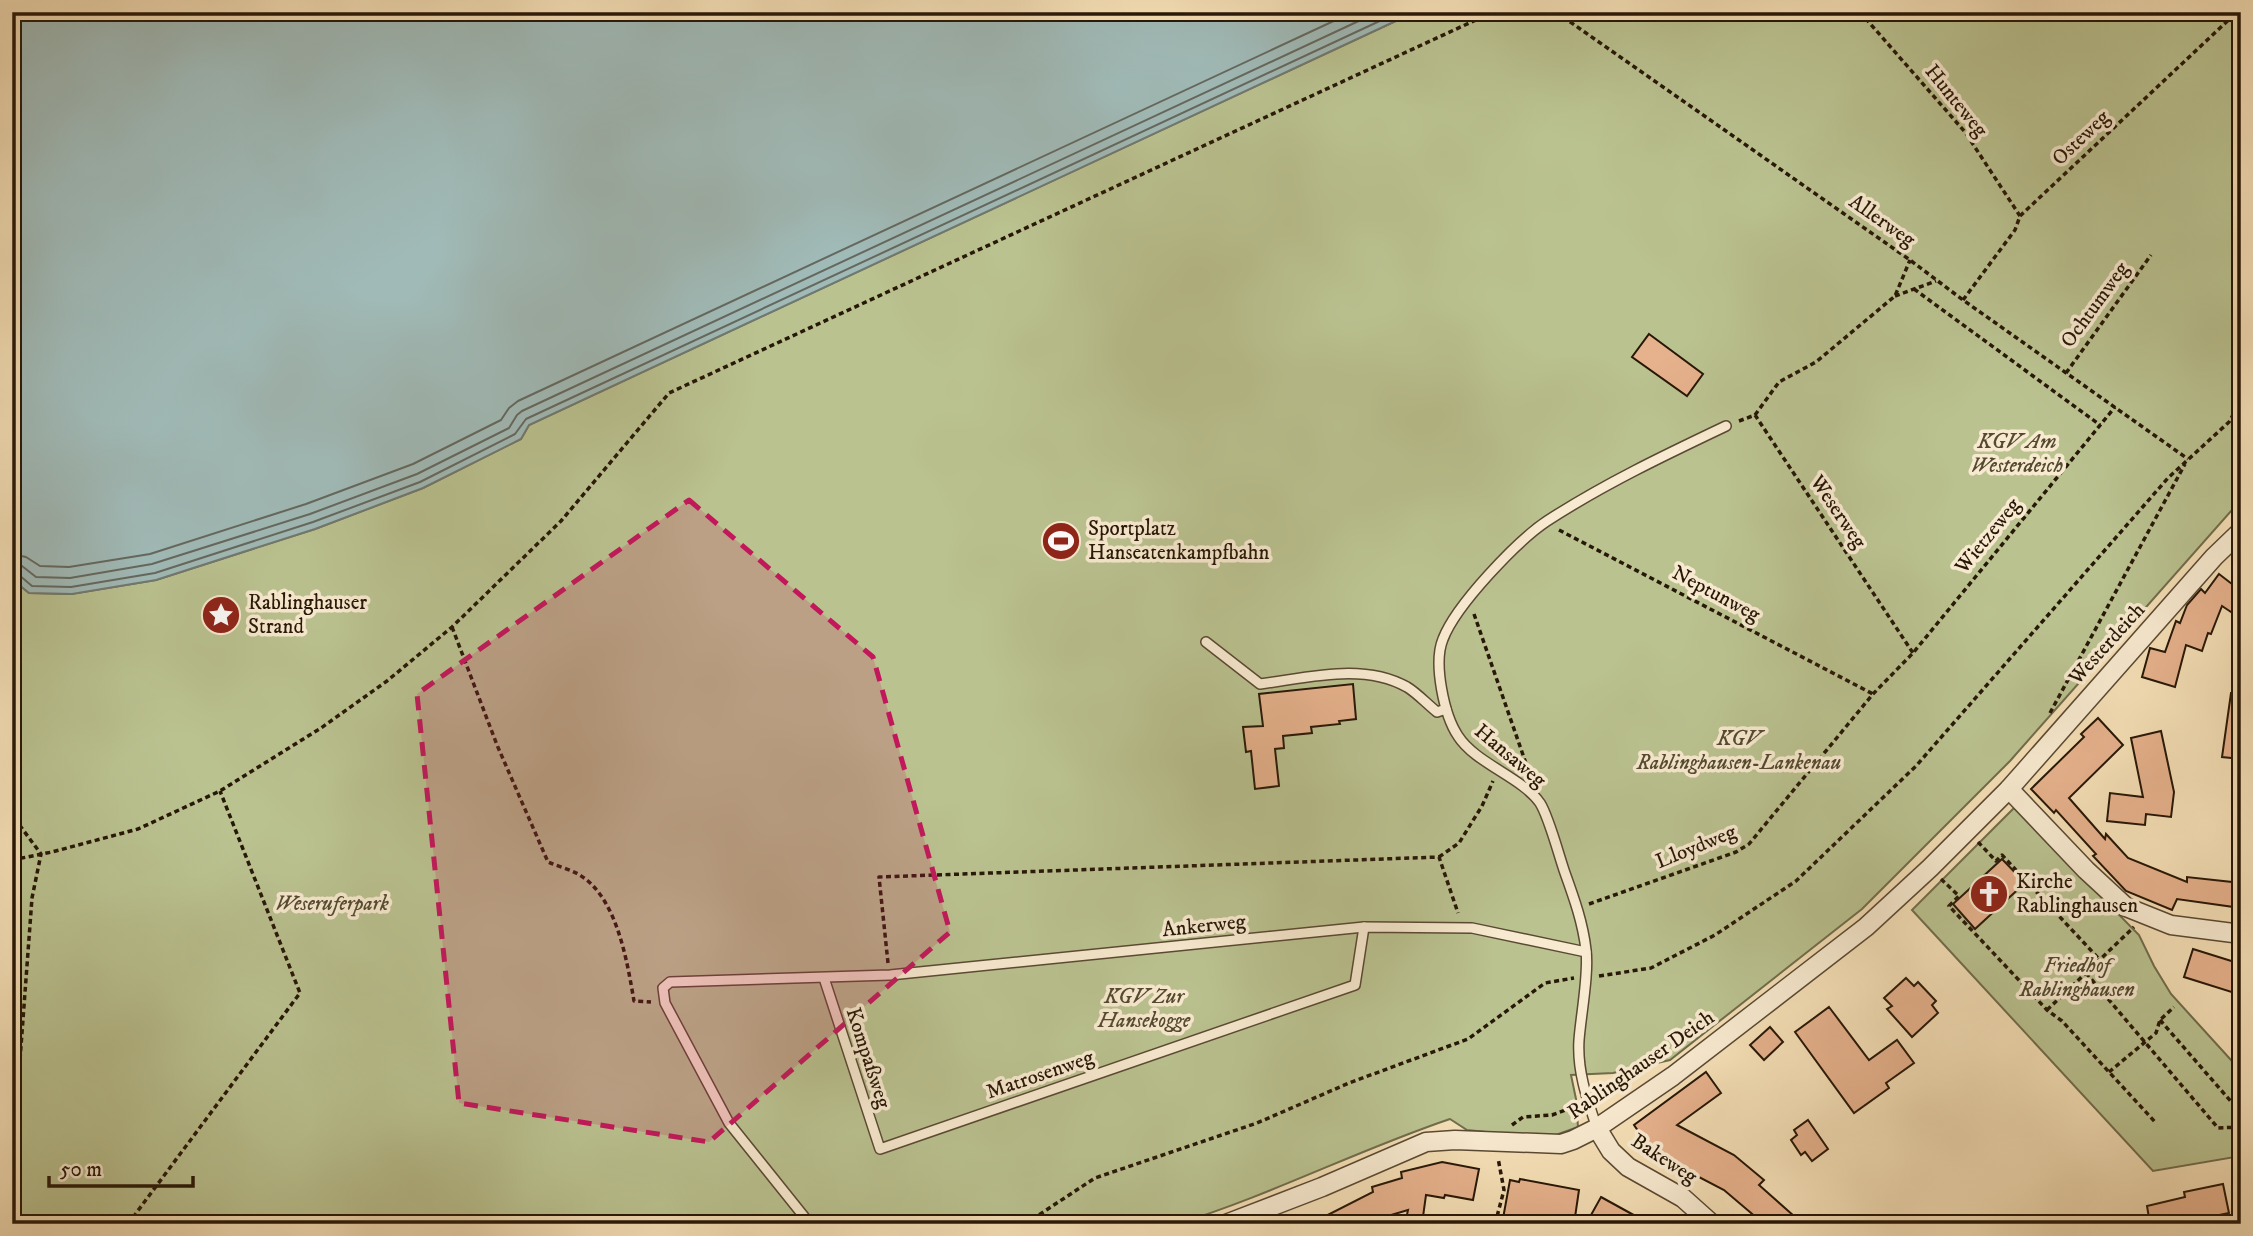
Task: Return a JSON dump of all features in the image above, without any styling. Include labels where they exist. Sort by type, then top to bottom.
[{"type":"street","name":"Westerdeich","points":[[2009,789],[2214,557],[2241,531]]},
{"type":"street","points":[[2009,789],[2086,870],[2126,907],[2171,925],[2241,934]]},
{"type":"street","name":"Rablinghauser Deich","points":[[1226,1224],[1322,1187],[1426,1142],[1455,1140],[1561,1144],[1597,1128],[1673,1076],[1866,927],[2009,789]]},
{"type":"street","name":"Bakeweg","points":[[1597,1128],[1611,1151],[1628,1167],[1683,1198],[1712,1224]]},
{"type":"lane","name":"Hansaweg","points":[[1597,1128],[1579,1062],[1586,952],[1577,908],[1540,804],[1525,789],[1459,738],[1446,709],[1440,681],[1442,640],[1468,598],[1545,522],[1647,463],[1726,426]]},
{"type":"lane","points":[[1206,642],[1260,684],[1345,673],[1378,676],[1407,687],[1437,712],[1446,709]]},
{"type":"lane","name":"Ankerweg","points":[[665,1003],[663,988],[670,982],[890,975],[1364,927],[1472,928],[1586,952]]},
{"type":"lane","name":"Matrosenweg","points":[[880,1149],[1355,985],[1364,927]]},
{"type":"lane","name":"Kompaßweg","points":[[824,978],[880,1149]]},
{"type":"lane","points":[[665,1003],[729,1123],[810,1224]]},
{"type":"path","points":[[12,860],[138,829],[220,790],[321,728],[387,681],[452,627],[561,521],[669,393],[1493,12]]},
{"type":"path","name":"Allerweg","points":[[1556,12],[2188,459]]},
{"type":"path","name":"Hunteweg","points":[[1860,12],[1965,132],[2020,216]]},
{"type":"path","name":"Osteweg","points":[[1962,300],[2015,230],[2020,216],[2238,12]]},
{"type":"path","name":"Ochtumweg","points":[[2066,373],[2151,255]]},
{"type":"path","points":[[1895,296],[1910,260]]},
{"type":"path","points":[[1726,426],[1755,415],[1779,382],[1816,362],[1895,296],[1937,281]]},
{"type":"path","points":[[1914,289],[2100,425]]},
{"type":"path","points":[[1025,1224],[1095,1178],[1257,1123],[1349,1083],[1468,1039],[1545,983],[1584,976],[1618,975],[1651,968],[1715,935],[1796,881],[1916,766],[2168,478],[2229,422],[2241,401]]},
{"type":"path","name":"Wietzeweg","points":[[1913,653],[2115,407]]},
{"type":"path","name":"Weserweg","points":[[1755,415],[1913,653]]},
{"type":"path","points":[[2049,715],[2188,459]]},
{"type":"path","name":"Neptunweg","points":[[1545,522],[1873,694]]},
{"type":"path","points":[[1468,598],[1540,804]]},
{"type":"path","points":[[452,627],[497,745],[548,862],[580,875],[604,900],[625,951],[635,1001],[665,1003]]},
{"type":"path","name":"Lloydweg","points":[[1577,908],[1736,852],[1749,844],[1873,694],[1913,653]]},
{"type":"path","points":[[890,975],[879,877],[1438,857],[1459,843],[1482,806],[1498,770]]},
{"type":"path","points":[[128,1224],[300,993],[220,790]]},
{"type":"path","points":[[12,810],[15,819],[41,855],[32,898],[20,1060],[15,1224]]},
{"type":"path","points":[[1981,845],[1996,861],[2002,855],[2100,960]]},
{"type":"path","points":[[1438,857],[1459,915],[1472,928]]},
{"type":"path","points":[[1944,882],[1959,896],[1949,906],[2047,1010],[2062,1021],[2156,1124]]},
{"type":"path","points":[[2047,1010],[2132,930],[2143,914]]},
{"type":"path","points":[[2086,973],[2218,1128],[2241,1127]]},
{"type":"path","points":[[2109,1072],[2156,1033],[2160,1020],[2174,1007]]},
{"type":"path","points":[[2160,1020],[2241,1112]]},
{"type":"path","points":[[1503,1141],[1515,1121],[1523,1117],[1552,1115],[1588,1102]]},
{"type":"path","points":[[1495,1224],[1504,1190],[1498,1163]]},
{"type":"highlighted area","points":[[689,500],[873,657],[950,932],[709,1142],[459,1103],[417,694]]},
{"type":"green space","points":[[1415,12],[2241,12],[2241,505],[2231,511],[2010,761],[1862,909],[1670,1060],[1613,1073],[1571,1075],[1578,1127],[1553,1136],[1506,1134],[1467,1130],[1450,1119],[1246,1200],[1177,1224],[12,1224],[12,579],[29,593],[71,594],[156,580],[315,529],[423,488],[521,439],[529,425]]},
{"type":"green space","name":"Friedhof Rablinghausen","points":[[2014,808],[2139,935],[2171,994],[2241,1071],[2241,1156],[2153,1171],[1912,910]]},
{"type":"water","points":[[12,12],[1415,12],[529,425],[521,439],[423,488],[315,529],[156,580],[72,594],[29,593],[12,579]]},
{"type":"building","points":[[1649,334],[1703,374],[1687,396],[1632,357]]},
{"type":"building","points":[[2219,574],[2241,591],[2241,599],[2231,612],[2222,606],[2202,651],[2186,645],[2175,687],[2142,677],[2150,648],[2165,652],[2176,621],[2180,623],[2187,605],[2201,589],[2205,593]]},
{"type":"building","points":[[1353,684],[1356,719],[1339,721],[1340,724],[1311,727],[1312,733],[1283,736],[1284,748],[1275,749],[1279,786],[1255,789],[1251,751],[1246,752],[1243,727],[1263,726],[1259,694]]},
{"type":"building","points":[[2231,693],[2241,693],[2241,759],[2222,757]]},
{"type":"building","points":[[2098,718],[2123,745],[2069,798],[2105,839],[2106,834],[2128,858],[2187,882],[2187,877],[2241,883],[2241,908],[2177,899],[2172,910],[2126,891],[2056,810],[2054,813],[2031,789],[2084,737],[2081,734]]},
{"type":"building","points":[[2161,731],[2174,792],[2171,817],[2146,814],[2145,825],[2107,821],[2110,793],[2143,797],[2131,738]]},
{"type":"building","name":"Kirche Rablinghausen","points":[[2002,859],[2025,883],[1975,929],[1953,904]]},
{"type":"building","points":[[2193,949],[2241,964],[2241,995],[2184,977]]},
{"type":"building","points":[[1906,978],[1914,986],[1918,982],[1936,1001],[1932,1005],[1938,1013],[1912,1037],[1887,1009],[1892,1006],[1884,998]]},
{"type":"building","points":[[1829,1007],[1869,1060],[1897,1040],[1914,1063],[1886,1083],[1889,1088],[1854,1113],[1795,1032]]},
{"type":"building","points":[[1770,1027],[1783,1042],[1764,1060],[1750,1045]]},
{"type":"building","points":[[1706,1072],[1721,1093],[1677,1125],[1734,1155],[1764,1180],[1759,1185],[1803,1224],[1764,1224],[1724,1190],[1676,1165],[1673,1167],[1661,1164],[1634,1125]]},
{"type":"building","points":[[1808,1120],[1828,1149],[1812,1161],[1805,1152],[1801,1155],[1791,1140],[1797,1135],[1794,1130]]},
{"type":"building","points":[[1442,1162],[1479,1169],[1473,1200],[1426,1195],[1422,1224],[1405,1224],[1408,1210],[1361,1224],[1310,1224],[1373,1192],[1372,1187],[1402,1178],[1401,1172]]},
{"type":"building","points":[[1520,1179],[1579,1190],[1574,1224],[1502,1224],[1510,1180],[1519,1182]]},
{"type":"building","points":[[2223,1184],[2229,1213],[2190,1221],[2191,1224],[2150,1224],[2147,1206],[2185,1197],[2184,1192]]},
{"type":"building","points":[[1601,1197],[1650,1224],[1586,1224]]},
{"type":"place","name":"Sportplatz Hanseatenkampfbahn","points":[[1061,541]]},
{"type":"place","name":"Rablinghauser Strand","points":[[221,615]]},
{"type":"place","name":"Kirche Rablinghausen","points":[[1989,894]]},
{"type":"park label","name":"KGV Am Westerdeich","points":[[2017,454]]},
{"type":"park label","name":"KGV Rablinghausen-Lankenau","points":[[1739,751]]},
{"type":"park label","name":"Weseruferpark","points":[[332,904]]},
{"type":"park label","name":"KGV Zur Hansekogge","points":[[1144,1009]]}]
